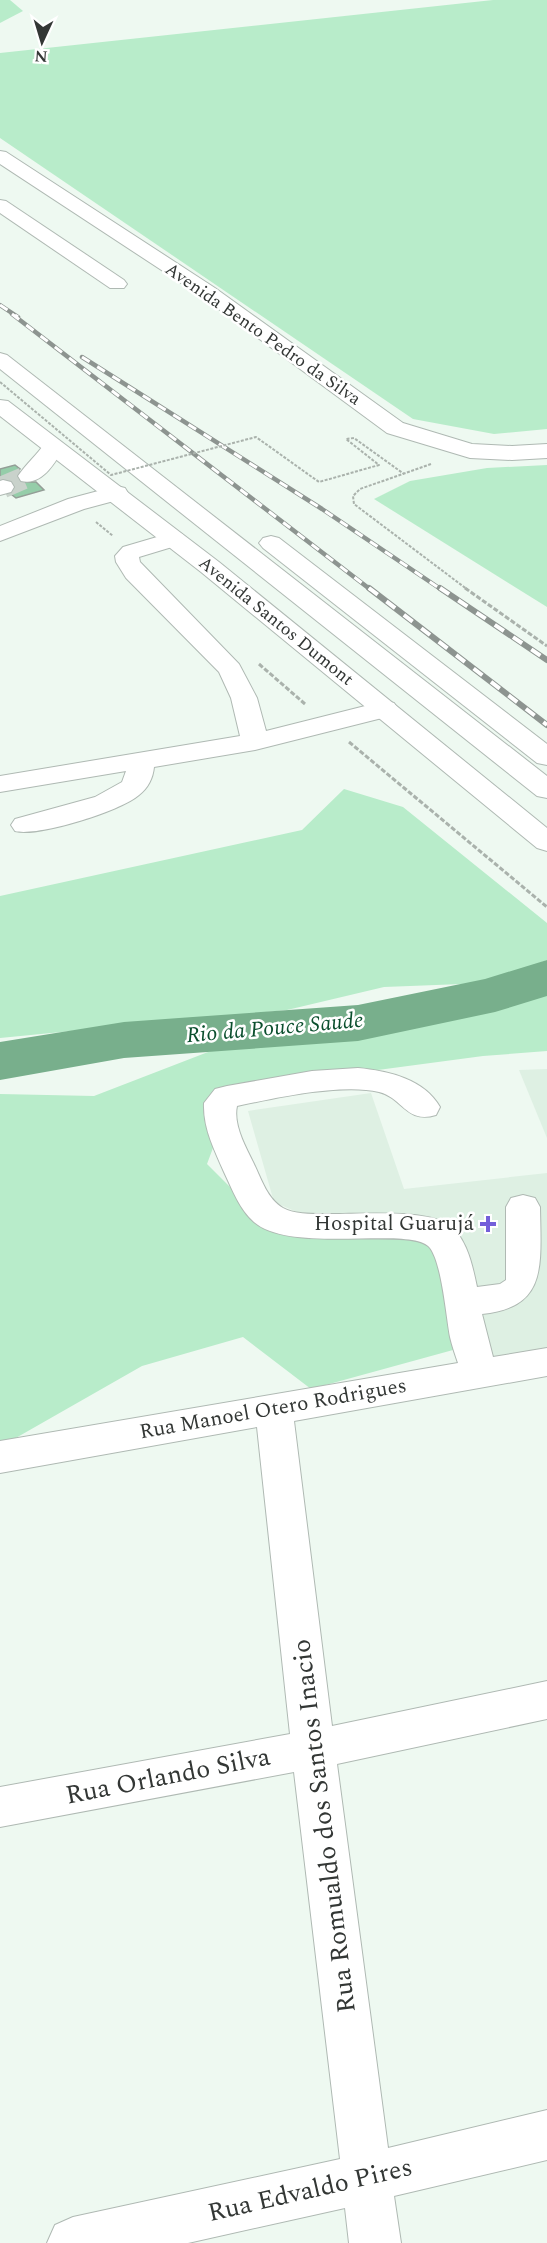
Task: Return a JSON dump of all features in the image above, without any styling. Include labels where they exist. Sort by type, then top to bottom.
[{"type":"street","name":"Avenida Bento Pedro da Silva","points":[[0,156],[208,292],[395,428],[470,451],[512,453],[547,451]]},
{"type":"street","points":[[0,205],[117,284]]},
{"type":"street","points":[[0,335],[208,494]]},
{"type":"street","name":"Avenida Santos Dumont","points":[[0,359],[547,790]]},
{"type":"street","name":"Avenida Santos Dumont","points":[[0,406],[174,539],[547,842]]},
{"type":"street","points":[[29,476],[43,463],[53,448]]},
{"type":"street","points":[[0,512],[76,504],[117,494]]},
{"type":"street","points":[[0,534],[76,504]]},
{"type":"street","points":[[255,531],[547,757]]},
{"type":"street","points":[[174,539],[131,552],[127,559],[135,573],[230,669],[244,699],[255,742]]},
{"type":"street","points":[[0,784],[255,742],[386,709]]},
{"type":"street","points":[[25,825],[112,801],[132,790],[139,779],[140,761]]},
{"type":"street","points":[[424,1107],[393,1085],[365,1081],[321,1081],[227,1097],[220,1103],[219,1117],[232,1154],[251,1193],[270,1217],[288,1224],[383,1225],[418,1229],[439,1235],[447,1246],[454,1263],[469,1340],[480,1374]]},
{"type":"street","points":[[462,1302],[507,1296],[520,1291],[524,1284],[523,1207]]},
{"type":"street","name":"Rua Manoel Otero Rodrigues","points":[[0,1457],[547,1362]]},
{"type":"street","name":"Rua Romualdo dos Santos Inacio","points":[[274,1408],[313,1749],[375,2243]]},
{"type":"street","name":"Rua Orlando Silva","points":[[0,1807],[313,1749],[547,1700]]},
{"type":"street","name":"Rua Edvaldo Pires","points":[[73,2243],[367,2178],[547,2135]]},
{"type":"path","points":[[0,382],[111,475],[256,437],[320,482],[379,465],[346,439],[354,438],[404,474]]},
{"type":"path","points":[[470,451],[360,489],[354,496],[354,504],[419,555],[547,646]]},
{"type":"path","points":[[76,504],[131,552]]},
{"type":"path","points":[[257,662],[328,725],[547,907]]},
{"type":"shaded area","points":[[547,1069],[547,1138],[519,1070]]},
{"type":"shaded area","name":"Hospital Guarujá","points":[[371,1093],[404,1189],[547,1173],[547,1352],[489,1362],[456,1228],[377,1217],[317,1221],[274,1202],[248,1111]]},
{"type":"green space","points":[[0,0],[10,0],[23,11],[0,23]]},
{"type":"green space","points":[[493,0],[547,0],[547,429],[494,434],[413,419],[0,138],[0,53]]},
{"type":"green space","points":[[547,465],[547,607],[374,499],[410,481],[487,468]]},
{"type":"green space","points":[[344,789],[403,807],[547,923],[547,960],[488,983],[384,987],[287,1010],[0,1038],[0,896],[302,830]]},
{"type":"green space","points":[[547,987],[547,1051],[483,1056],[235,1089],[207,1164],[260,1217],[441,1242],[451,1286],[453,1350],[311,1389],[243,1337],[142,1366],[14,1439],[0,1441],[0,1094],[94,1096],[260,1032],[470,1010]]},
{"type":"building","points":[[15,465],[20,469],[16,475],[19,482],[36,482],[44,490],[16,498],[11,494],[16,486],[12,480],[0,479],[0,469]]},
{"type":"waterway","name":"Rio da Pouce Saude","points":[[0,1061],[124,1040],[358,1023],[495,995],[547,977]]},
{"type":"tunnel","points":[[3,487],[29,476]]},
{"type":"railway","points":[[0,305],[18,317]]},
{"type":"railway","points":[[12,314],[371,590]]},
{"type":"railway","points":[[82,357],[322,509],[442,590]]},
{"type":"railway","points":[[369,588],[547,725]]},
{"type":"railway","points":[[440,588],[547,660]]},
{"type":"place","name":"Hospital Guarujá","points":[[488,1224]]}]
